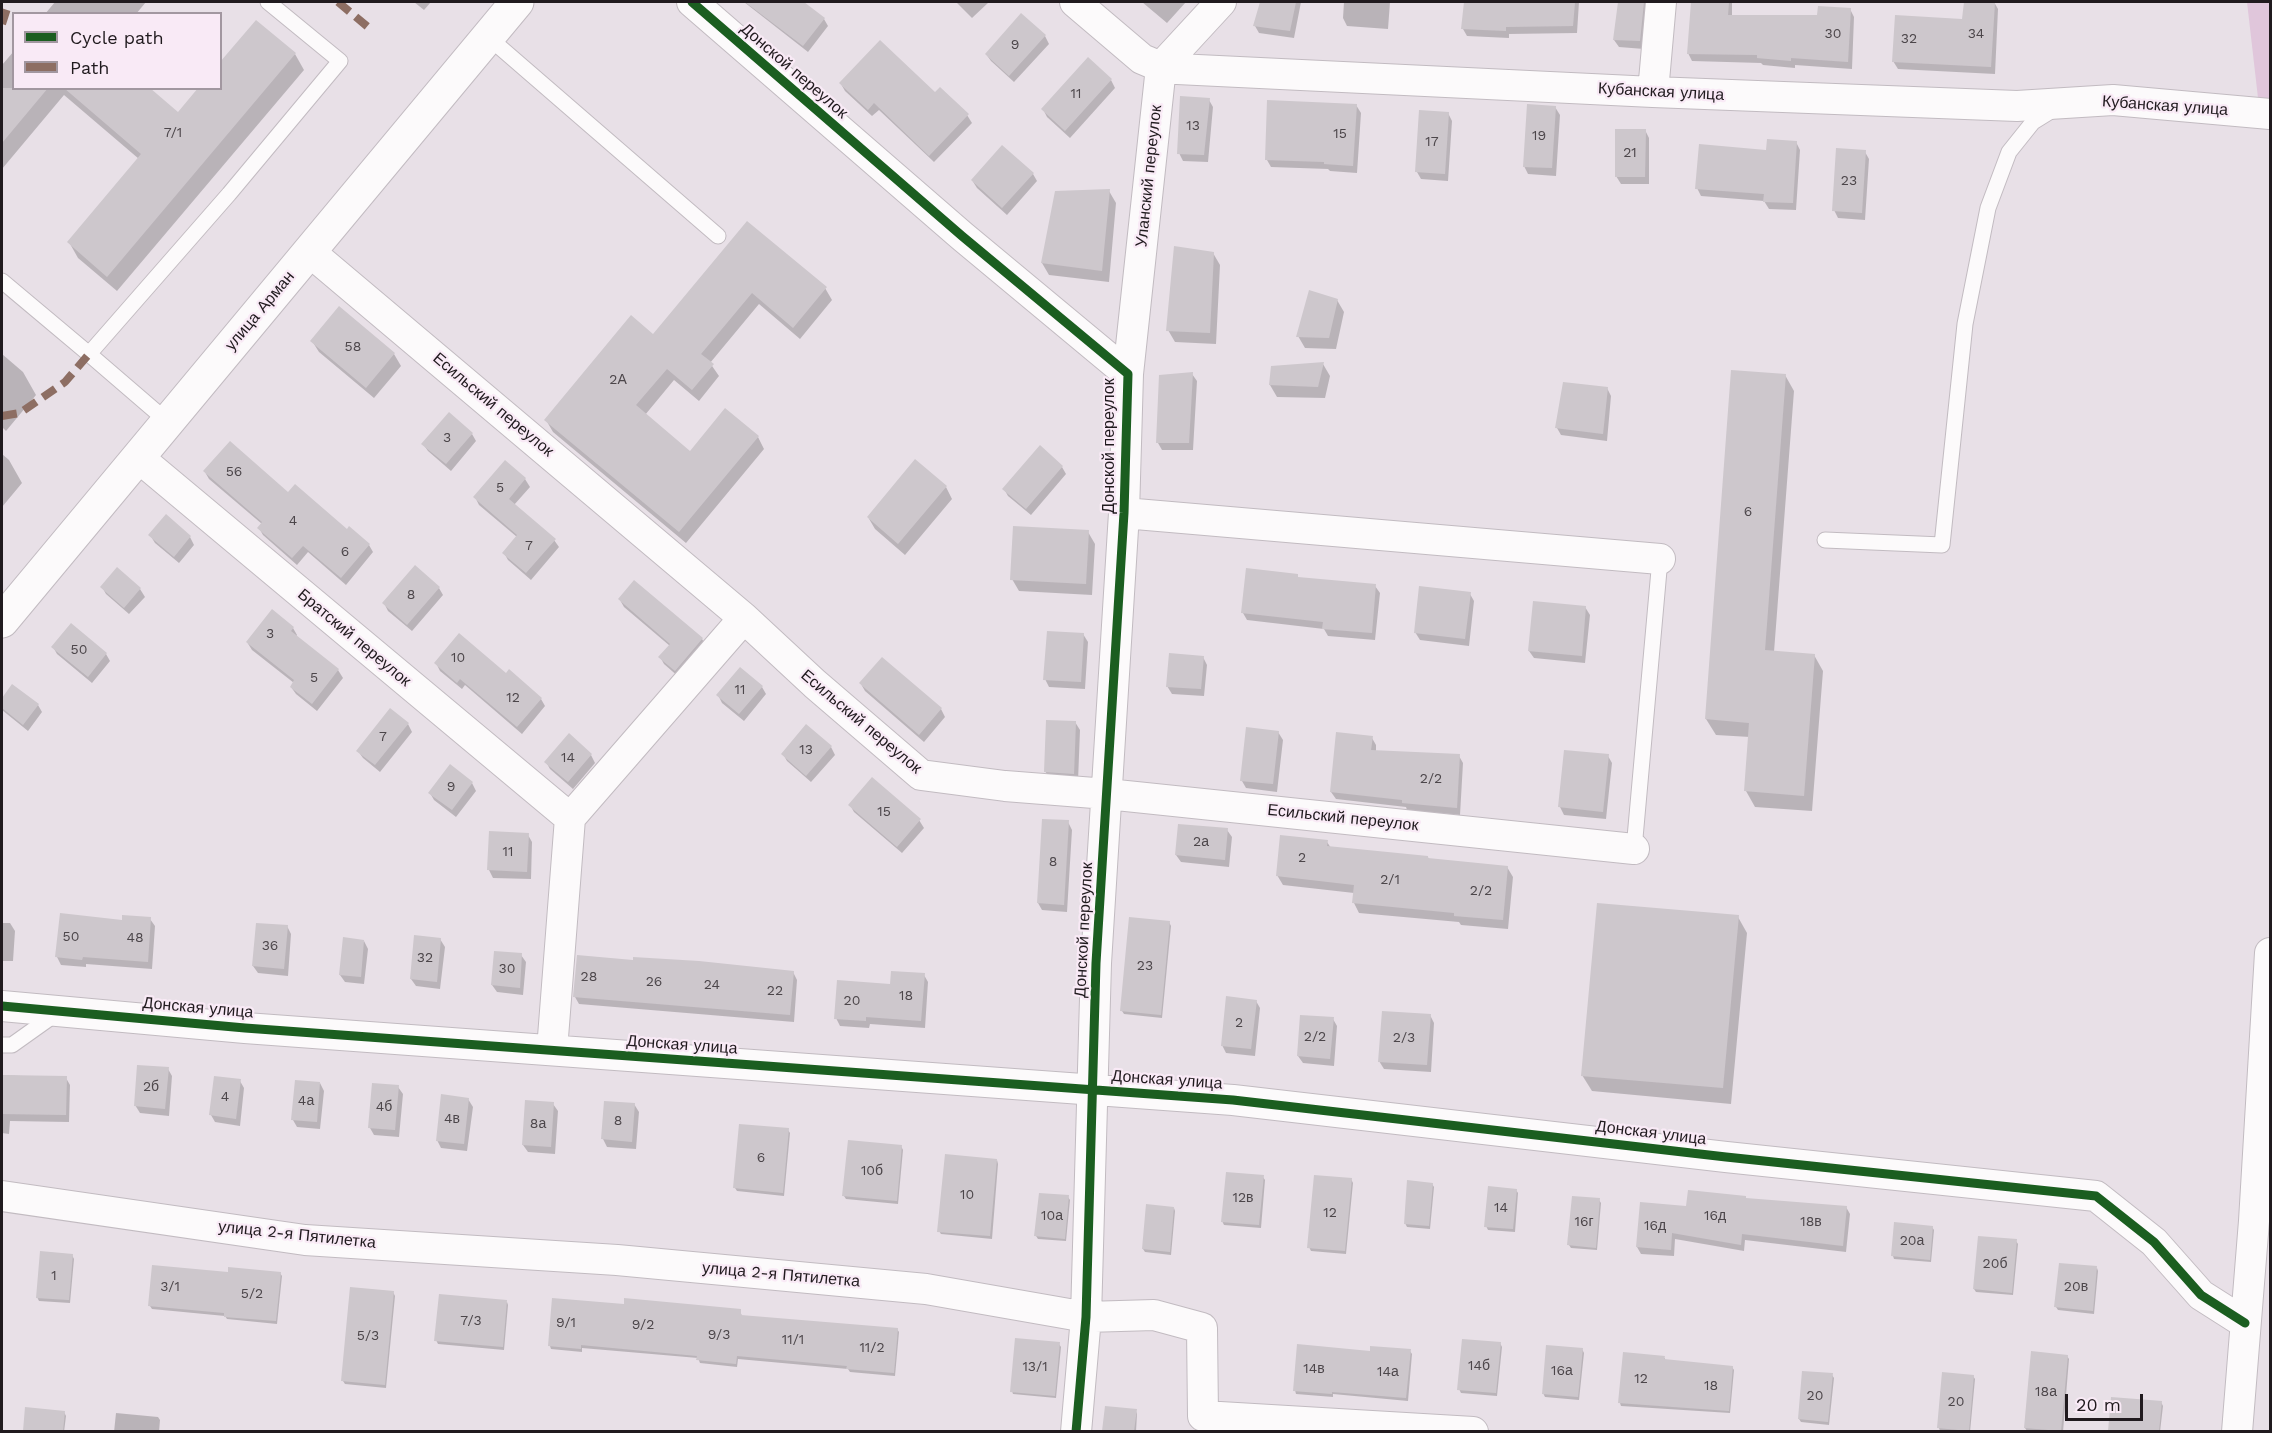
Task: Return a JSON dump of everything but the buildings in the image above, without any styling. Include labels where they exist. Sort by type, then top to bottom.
[{"type":"street","name":"улица Арман","points":[[2,621],[487,36],[518,2]]},
{"type":"street","name":"Донской переулок","points":[[692,2],[953,228],[1128,374],[1124,513],[1096,963],[1086,1317],[1076,1431]]},
{"type":"street","name":"Кубанская улица","points":[[1075,2],[1136,55],[1161,67],[1202,71],[2017,106],[2113,100],[2271,114]]},
{"type":"street","points":[[1161,67],[1221,2]]},
{"type":"street","points":[[1653,92],[1661,2]]},
{"type":"street","name":"Уланский переулок","points":[[1128,374],[1161,67]]},
{"type":"street","name":"Есильский переулок","points":[[310,252],[744,618],[815,684],[921,775],[1005,786],[1107,794],[1634,849]]},
{"type":"street","name":"Братский переулок","points":[[139,458],[570,818]]},
{"type":"street","points":[[1124,513],[1660,559]]},
{"type":"street","points":[[552,1050],[570,818],[744,618]]},
{"type":"street","points":[[2237,1431],[2254,1221],[2271,953]]},
{"type":"street","name":"Донская улица","points":[[2,1006],[245,1028],[1233,1100],[1738,1158],[2096,1196],[2154,1242],[2201,1295],[2245,1323]]},
{"type":"street","name":"улица 2-я Пятилетка","points":[[2,1196],[305,1240],[617,1260],[926,1289],[1086,1317],[1154,1315],[1202,1328],[1203,1416],[1473,1431]]},
{"type":"lane","points":[[89,354],[229,194],[340,61],[268,2]]},
{"type":"lane","points":[[487,36],[718,236]]},
{"type":"lane","points":[[1825,540],[1942,545],[1965,324],[1988,208],[2009,152],[2033,122],[2062,104]]},
{"type":"lane","points":[[2,281],[168,422]]},
{"type":"lane","points":[[1634,849],[1660,559]]},
{"type":"lane","points":[[2,1046],[12,1046],[60,1011]]},
{"type":"shaded area","points":[[2247,2],[2270,2],[2270,100],[2258,98]]},
{"type":"marked path","points":[[2,24],[9,2]]},
{"type":"marked path","points":[[338,2],[368,27]]},
{"type":"marked path","points":[[2,416],[20,413],[65,382],[89,354]]},
{"type":"cycle path","points":[[692,2],[962,236],[1128,374],[1124,513],[1096,963],[1086,1317],[1076,1432]]},
{"type":"cycle path","points":[[2,1006],[245,1028],[1233,1100],[1726,1157],[2096,1196],[2154,1242],[2201,1295],[2245,1323]]}]
